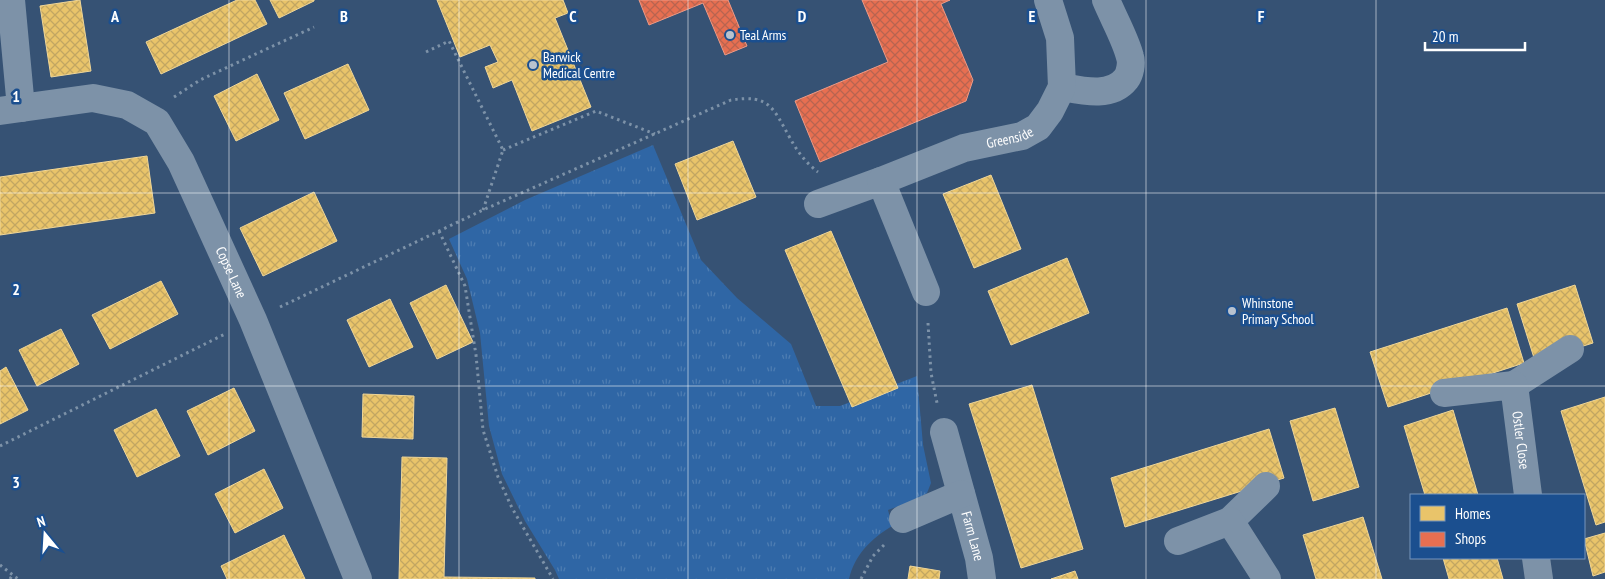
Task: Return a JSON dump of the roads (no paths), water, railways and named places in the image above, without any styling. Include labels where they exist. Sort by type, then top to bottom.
[{"type":"street","points":[[10,110],[11,0]]},
{"type":"street","name":"Greenside","points":[[818,204],[964,148],[1022,136],[1038,127],[1050,112],[1062,87],[1060,38],[1048,0]]},
{"type":"street","points":[[1062,87],[1084,92],[1106,91],[1120,86],[1129,75],[1131,58],[1106,0]]},
{"type":"street","name":"Copse Lane","points":[[10,110],[93,98],[127,104],[157,122],[181,162],[253,320],[358,579]]},
{"type":"street","points":[[881,181],[926,292]]},
{"type":"street","points":[[1444,393],[1514,384],[1570,349]]},
{"type":"street","name":"Ostler Close","points":[[1514,384],[1528,494]]},
{"type":"street","name":"Farm Lane","points":[[944,432],[979,558],[982,579]]},
{"type":"street","points":[[1178,541],[1230,521],[1266,486]]},
{"type":"street","name":"Farm Lane","points":[[903,518],[961,494]]},
{"type":"street","points":[[1230,521],[1267,579]]},
{"type":"street","points":[[1536,559],[1539,579]]},
{"type":"place","name":"Teal Arms","points":[[730,35]]},
{"type":"place","name":"Barwick Medical Centre","points":[[533,65]]},
{"type":"place","name":"Whinstone Primary School","points":[[1232,311]]}]
